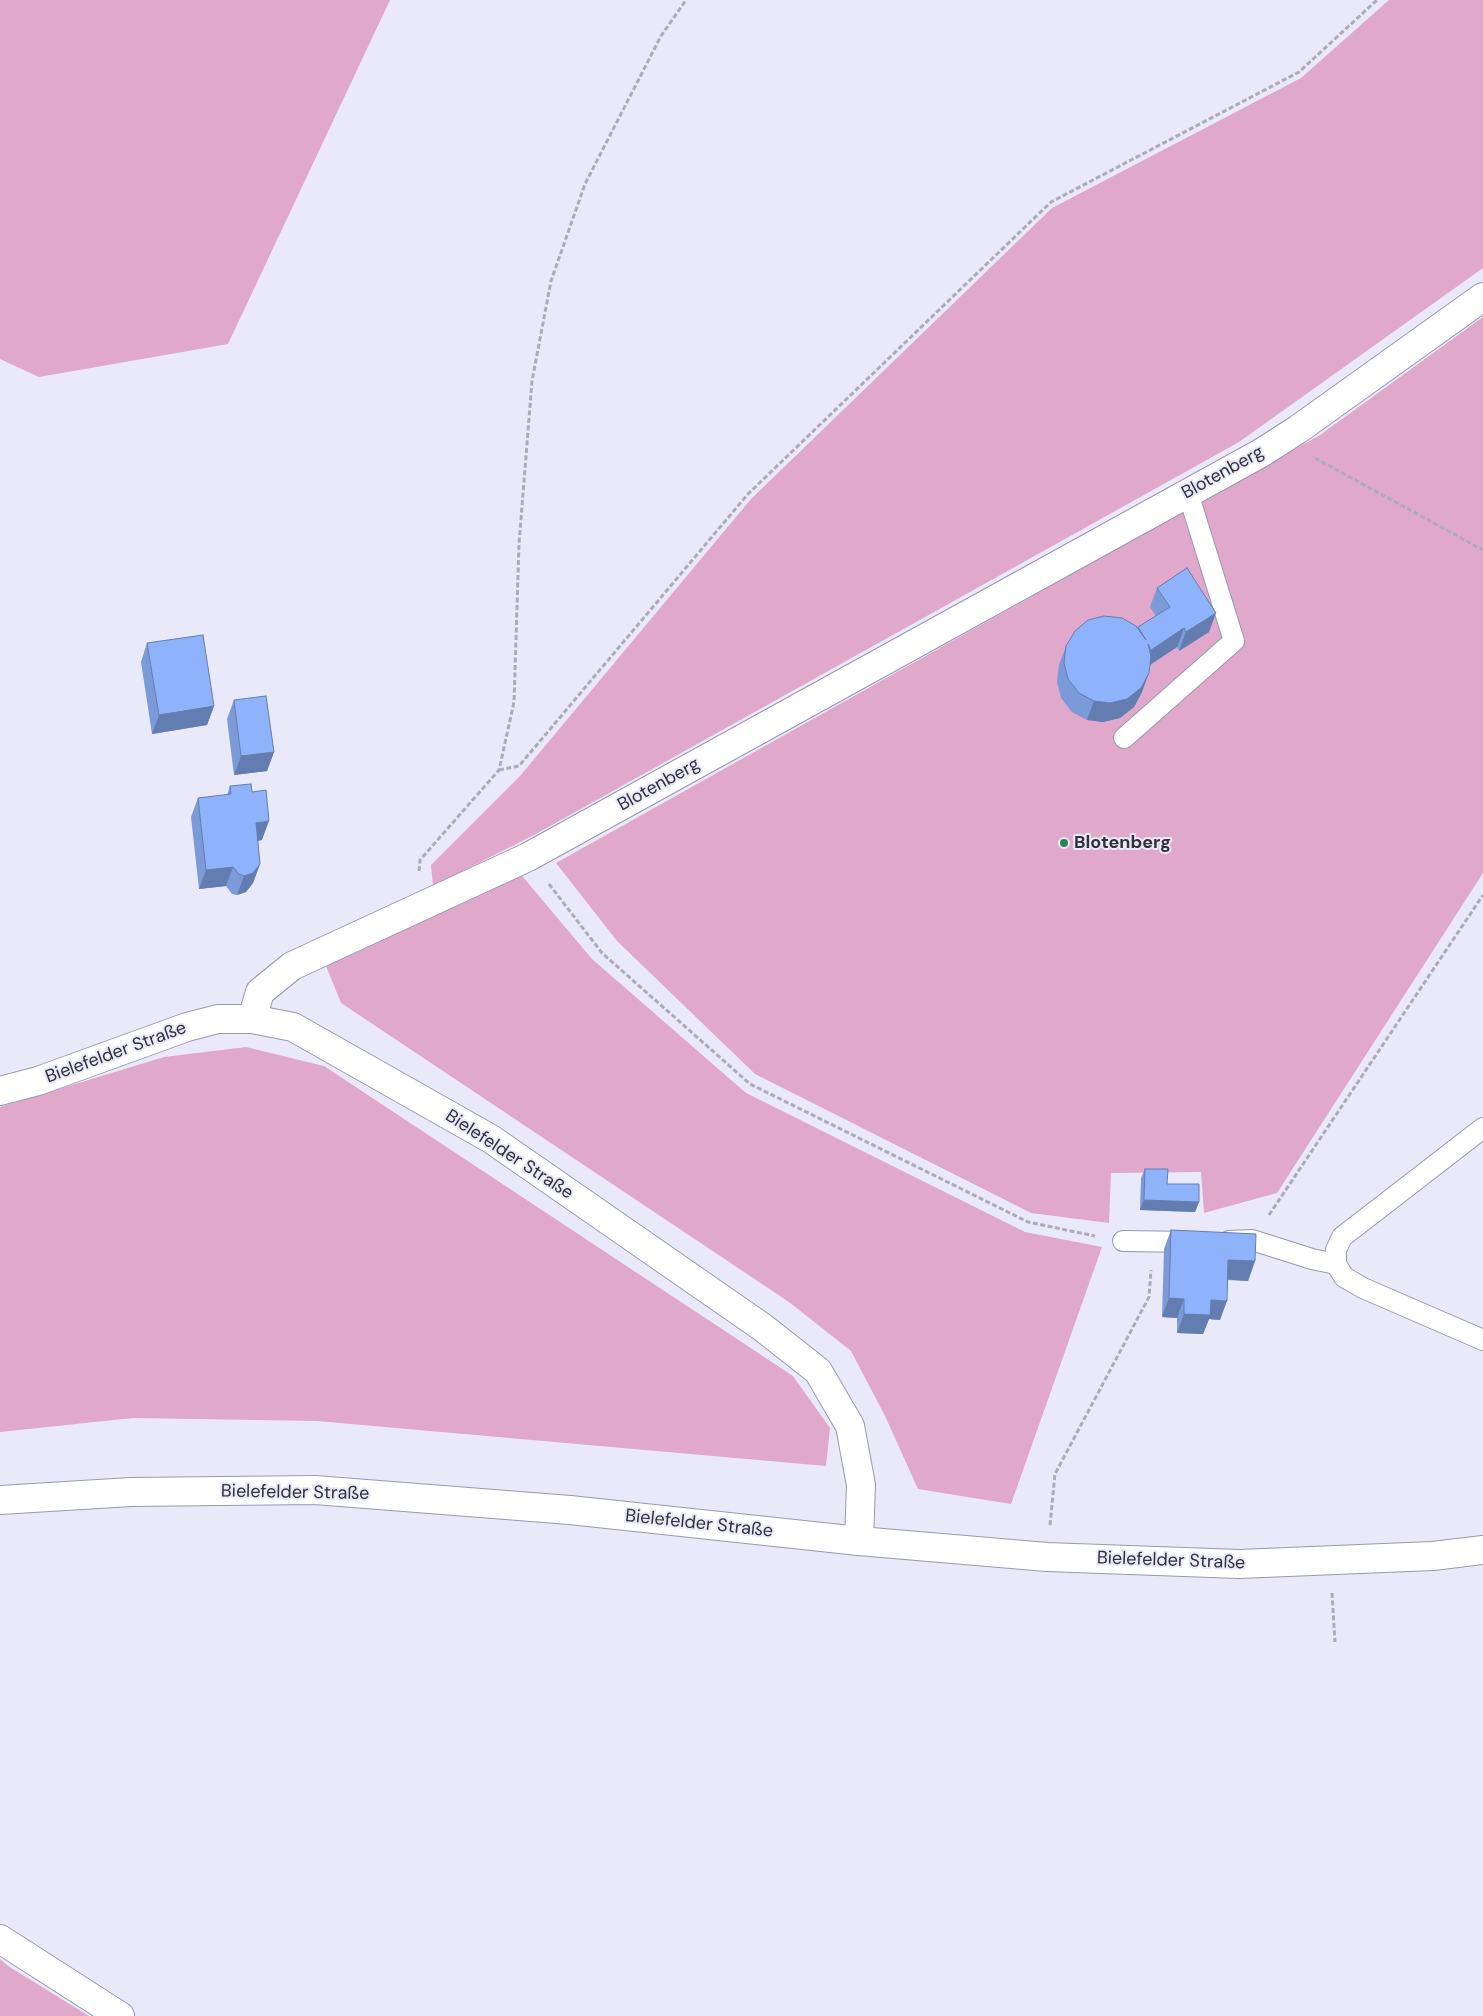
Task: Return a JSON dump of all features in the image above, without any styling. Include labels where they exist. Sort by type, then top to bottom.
[{"type":"street","name":"Blotenberg","points":[[252,1019],[260,992],[292,966],[528,857],[1188,493],[1297,430],[1483,297]]},
{"type":"street","name":"Bielefelder Straße","points":[[0,1091],[38,1081],[187,1027],[218,1019],[252,1019],[293,1027],[491,1139],[762,1327],[818,1371],[850,1426],[861,1485],[859,1541]]},
{"type":"street","name":"Bielefelder Straße","points":[[0,1500],[131,1492],[315,1490],[570,1510],[859,1541],[1047,1557],[1240,1564],[1433,1556],[1483,1550]]},
{"type":"street","points":[[0,1940],[120,2016]]},
{"type":"lane","points":[[1124,738],[1234,641],[1188,493]]},
{"type":"lane","points":[[1483,1128],[1342,1237],[1336,1250],[1336,1264],[1344,1277],[1364,1288],[1483,1340]]},
{"type":"lane","points":[[1123,1241],[1203,1242],[1252,1240],[1312,1259],[1336,1264]]},
{"type":"path","points":[[414,911],[420,860],[499,770],[514,702],[518,544],[532,381],[551,281],[585,184],[661,36],[686,0]]},
{"type":"path","points":[[499,770],[519,766],[748,494],[1051,202],[1299,72],[1377,0]]},
{"type":"path","points":[[1297,430],[1316,459],[1483,550]]},
{"type":"path","points":[[528,857],[602,952],[750,1084],[1028,1222],[1123,1241]]},
{"type":"path","points":[[1252,1240],[1483,895]]},
{"type":"path","points":[[1047,1557],[1055,1474],[1149,1297],[1153,1242]]},
{"type":"path","points":[[1330,1560],[1335,1642]]},
{"type":"shaded area","points":[[0,0],[390,0],[228,344],[39,377],[0,359]]},
{"type":"shaded area","points":[[1389,0],[1483,0],[1483,268],[1239,442],[534,835],[433,886],[431,865],[520,776],[751,499],[1052,208],[1301,78]]},
{"type":"shaded area","points":[[1483,317],[1483,873],[1277,1193],[1204,1213],[1201,1172],[1111,1173],[1109,1223],[1031,1213],[755,1074],[617,941],[556,863],[1320,435]]},
{"type":"shaded area","points":[[518,871],[592,959],[746,1093],[1025,1232],[1102,1247],[1011,1504],[918,1489],[885,1416],[851,1351],[789,1302],[341,1003],[324,961]]},
{"type":"shaded area","points":[[246,1047],[324,1066],[793,1376],[830,1428],[826,1466],[317,1421],[133,1418],[0,1432],[0,1107],[164,1057]]},
{"type":"shaded area","points":[[0,1959],[8,1966],[89,2016],[0,2016]]},
{"type":"building","points":[[1187,568],[1216,613],[1186,632],[1184,628],[1151,650],[1148,644],[1151,657],[1149,673],[1141,688],[1127,699],[1110,703],[1094,701],[1079,693],[1068,679],[1064,663],[1066,646],[1075,631],[1088,620],[1104,616],[1122,618],[1136,626],[1146,640],[1138,627],[1170,607],[1157,588]]},
{"type":"building","points":[[203,635],[214,706],[159,715],[147,643]]},
{"type":"building","points":[[266,696],[274,752],[241,756],[234,700]]},
{"type":"building","points":[[251,784],[252,792],[266,790],[269,821],[256,823],[260,864],[253,873],[244,876],[239,874],[233,867],[206,870],[198,798],[231,794],[230,786]]},
{"type":"building","points":[[1145,1169],[1168,1169],[1167,1184],[1199,1184],[1199,1202],[1144,1200]]},
{"type":"building","points":[[1171,1230],[1256,1234],[1255,1261],[1228,1260],[1227,1301],[1211,1300],[1210,1315],[1184,1314],[1184,1299],[1169,1298]]},
{"type":"place","name":"Blotenberg","points":[[1064,843]]}]
